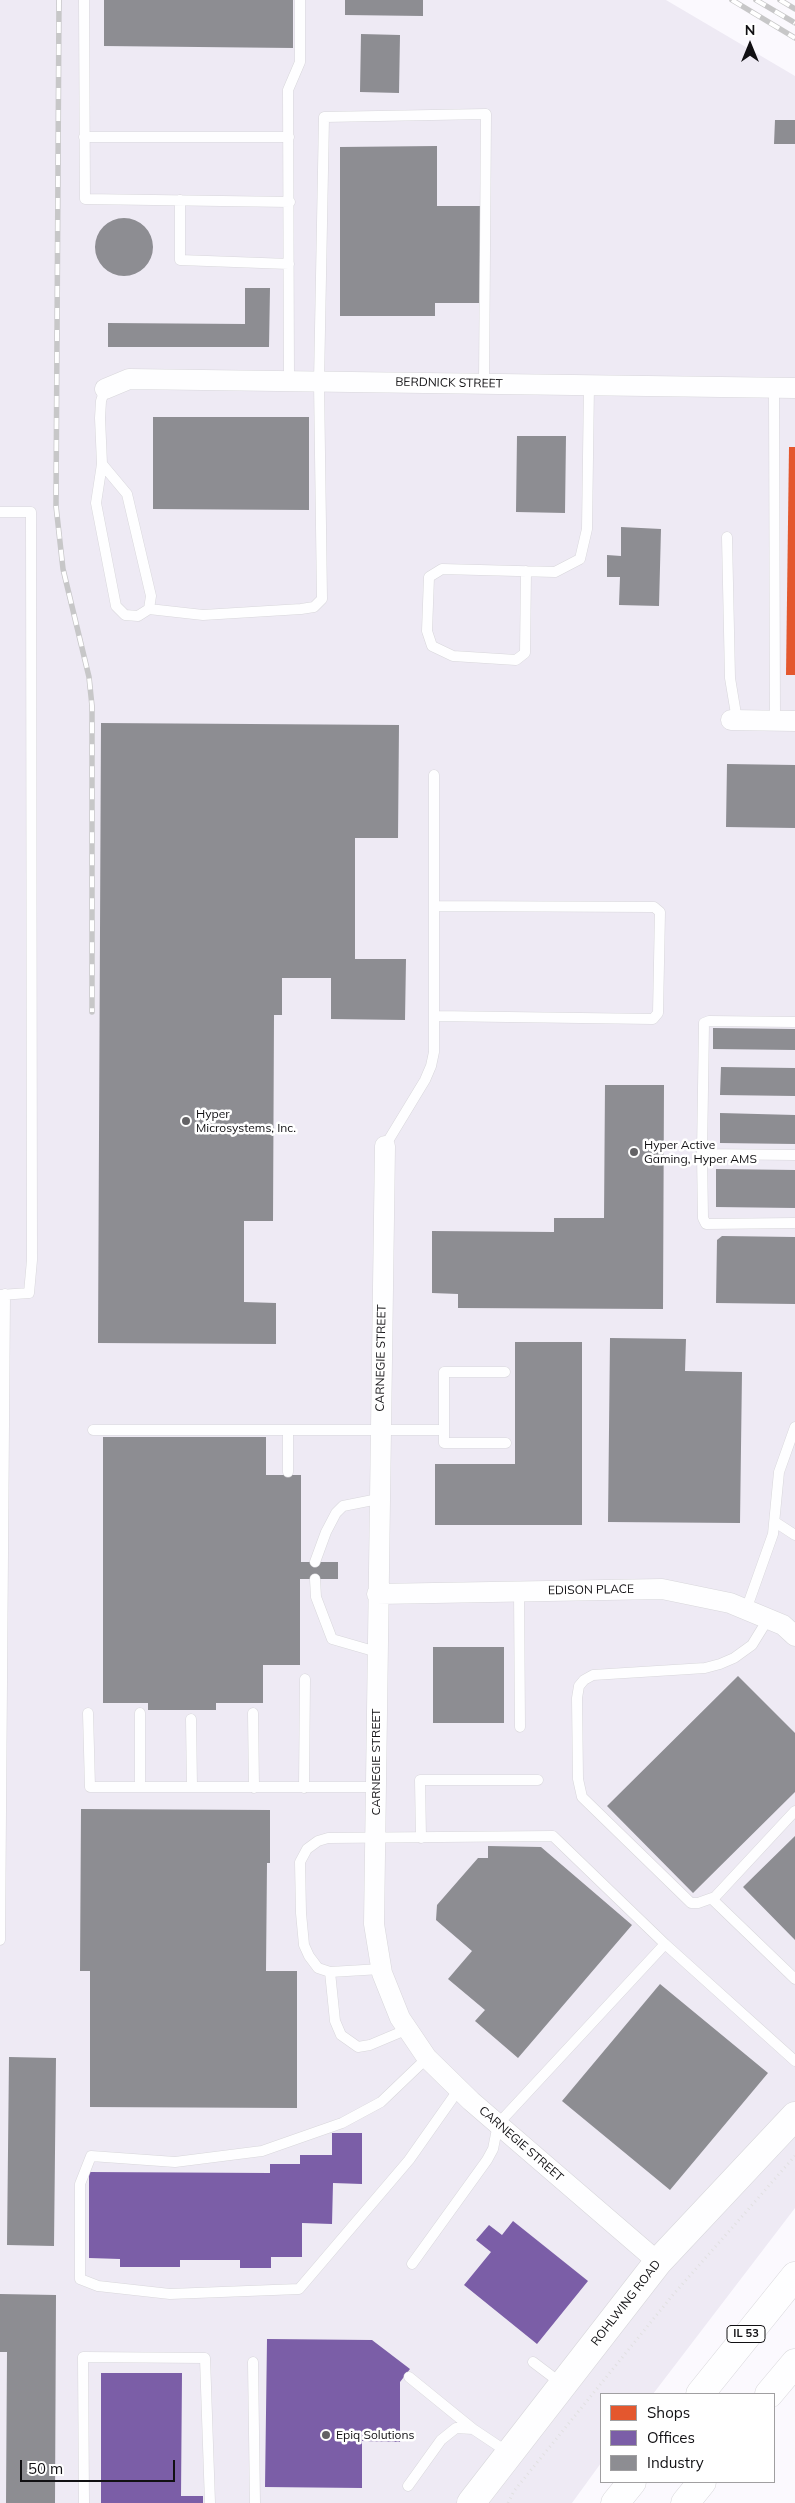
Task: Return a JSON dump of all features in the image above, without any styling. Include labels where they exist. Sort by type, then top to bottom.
[{"type":"main road","name":"ROHLWING ROAD","points":[[471,2503],[658,2262],[795,2116]]},
{"type":"main road","name":"IL 53","points":[[701,2393],[795,2276]]},
{"type":"main road","points":[[770,2393],[795,2363]]},
{"type":"main road","points":[[615,2503],[631,2483]]},
{"type":"main road","points":[[685,2503],[701,2483]]},
{"type":"street","name":"BERDNICK STREET","points":[[105,389],[130,379],[795,388]]},
{"type":"street","points":[[734,720],[795,721]]},
{"type":"street","name":"CARNEGIE STREET","points":[[385,1146],[378,1499],[374,1924],[382,1969],[400,2018],[427,2058],[498,2124],[658,2262]]},
{"type":"street","name":"EDISON PLACE","points":[[377,1594],[662,1589],[730,1603],[783,1625],[795,1636]]},
{"type":"lane","points":[[84,0],[85,199],[290,202]]},
{"type":"lane","points":[[288,381],[290,202],[288,90],[300,62],[300,0]]},
{"type":"lane","points":[[105,389],[101,401],[102,464],[96,503],[116,606],[125,615],[138,616],[150,609],[203,615],[314,607],[322,599],[319,382],[324,117],[486,114],[484,384]]},
{"type":"lane","points":[[84,137],[288,137]]},
{"type":"lane","points":[[180,200],[180,260],[289,264]]},
{"type":"lane","points":[[526,572],[525,653],[516,660],[453,656],[432,646],[427,631],[429,577],[442,569],[555,572],[580,559],[587,528],[589,385]]},
{"type":"lane","points":[[774,388],[775,721]]},
{"type":"lane","points":[[102,464],[127,494],[151,596],[150,609]]},
{"type":"lane","points":[[0,512],[31,512],[32,1260],[29,1293],[2,1294],[0,1940]]},
{"type":"lane","points":[[727,537],[730,678],[734,720]]},
{"type":"lane","points":[[385,1146],[431,1066],[435,1016],[434,775]]},
{"type":"lane","points":[[434,906],[654,908],[660,912],[658,1013],[653,1018],[435,1016]]},
{"type":"lane","points":[[795,1022],[709,1021],[704,1023],[702,1154],[703,1218],[706,1224],[795,1224]]},
{"type":"lane","points":[[702,1154],[795,1156]]},
{"type":"lane","points":[[505,1372],[444,1372],[444,1443],[506,1443]]},
{"type":"lane","points":[[746,1610],[773,1534],[779,1472],[795,1426]]},
{"type":"lane","points":[[93,1430],[444,1430]]},
{"type":"lane","points":[[288,1430],[288,1472]]},
{"type":"lane","points":[[315,1562],[326,1532],[336,1513],[343,1506],[378,1499]]},
{"type":"lane","points":[[775,1522],[795,1535]]},
{"type":"lane","points":[[315,1579],[316,1597],[332,1639],[377,1652]]},
{"type":"lane","points":[[519,1592],[520,1727]]},
{"type":"lane","points":[[768,1619],[752,1645],[734,1658],[720,1664],[705,1668],[593,1675],[579,1686],[577,1698],[578,1779],[582,1797],[691,1903],[712,1899],[795,1811]]},
{"type":"lane","points":[[304,1788],[305,1679]]},
{"type":"lane","points":[[140,1712],[140,1787]]},
{"type":"lane","points":[[253,1712],[254,1788]]},
{"type":"lane","points":[[88,1713],[90,1787],[376,1787]]},
{"type":"lane","points":[[191,1719],[192,1787]]},
{"type":"lane","points":[[421,1838],[420,1780],[538,1780]]},
{"type":"lane","points":[[382,1969],[330,1972],[318,1968],[308,1956],[304,1945],[300,1862],[307,1849],[318,1841],[328,1838],[376,1836],[421,1838],[553,1836],[665,1944],[795,2061]]},
{"type":"lane","points":[[712,1899],[795,1980]]},
{"type":"lane","points":[[412,2264],[487,2160],[493,2149],[498,2124],[665,1944]]},
{"type":"lane","points":[[330,1972],[335,2021],[340,2036],[358,2047],[370,2045],[408,2029]]},
{"type":"lane","points":[[427,2058],[382,2102],[342,2123],[262,2151],[175,2162],[91,2156],[80,2184],[80,2279],[98,2286],[170,2294],[299,2289],[409,2160],[459,2089]]},
{"type":"lane","points":[[84,2503],[83,2357],[204,2358],[210,2503]]},
{"type":"lane","points":[[253,2362],[255,2503]]},
{"type":"lane","points":[[533,2362],[563,2385]]},
{"type":"lane","points":[[409,2377],[473,2429],[510,2453]]},
{"type":"lane","points":[[408,2486],[441,2440],[456,2428],[473,2429]]},
{"type":"path","points":[[508,2503],[514,2491],[672,2296],[795,2156]]},
{"type":"shaded area","points":[[0,0],[666,0],[795,76],[795,2208],[654,2393],[600,2393],[600,2464],[572,2503],[0,2503]]},
{"type":"building: Shops","points":[[789,447],[795,447],[795,675],[786,675]]},
{"type":"building: Offices","points":[[332,2133],[362,2133],[362,2184],[333,2183],[332,2224],[302,2223],[302,2257],[271,2257],[271,2268],[240,2268],[240,2260],[180,2260],[180,2267],[120,2267],[120,2259],[89,2258],[89,2172],[270,2173],[270,2164],[300,2164],[300,2155],[332,2155]]},
{"type":"building: Offices","points":[[513,2221],[588,2281],[537,2344],[464,2285],[491,2252],[476,2240],[489,2225],[502,2235]]},
{"type":"building: Offices","points":[[267,2339],[372,2340],[410,2369],[400,2382],[400,2442],[362,2441],[362,2488],[265,2487]]},
{"type":"building: Offices","points":[[101,2373],[182,2373],[181,2496],[203,2496],[203,2503],[101,2503]]},
{"type":"building: Industry","points":[[104,0],[293,0],[293,48],[104,46]]},
{"type":"building: Industry","points":[[345,0],[423,0],[423,16],[345,15]]},
{"type":"building: Industry","points":[[361,34],[400,35],[399,93],[360,92]]},
{"type":"building: Industry","points":[[775,120],[795,120],[795,144],[774,144]]},
{"type":"building: Industry","points":[[437,146],[437,206],[480,206],[480,303],[435,303],[435,316],[340,316],[340,147]]},
{"type":"building: Industry","points":[[118,218],[130,218],[145,226],[153,241],[153,253],[145,268],[130,276],[118,276],[103,268],[95,253],[95,241],[103,226]]},
{"type":"building: Industry","points":[[245,288],[270,288],[269,347],[108,347],[108,323],[245,324]]},
{"type":"building: Industry","points":[[153,417],[309,417],[309,510],[153,509]]},
{"type":"building: Industry","points":[[517,436],[566,436],[565,513],[516,512]]},
{"type":"building: Industry","points":[[621,527],[661,529],[659,606],[619,605],[620,577],[607,577],[607,555],[621,556]]},
{"type":"building: Industry","name":"Hyper Microsystems, Inc.","points":[[101,723],[399,725],[398,838],[355,838],[355,959],[406,959],[405,1020],[331,1019],[331,978],[282,978],[282,1015],[274,1015],[273,1221],[244,1221],[244,1302],[276,1303],[276,1344],[98,1343]]},
{"type":"building: Industry","points":[[727,764],[795,765],[795,828],[726,827]]},
{"type":"building: Industry","points":[[713,1028],[795,1029],[795,1050],[713,1049]]},
{"type":"building: Industry","points":[[721,1067],[795,1068],[795,1096],[720,1095]]},
{"type":"building: Industry","name":"Hyper Active Gaming, Hyper AMS","points":[[605,1085],[664,1085],[663,1309],[458,1308],[458,1294],[432,1293],[432,1231],[554,1232],[554,1218],[604,1218]]},
{"type":"building: Industry","points":[[720,1113],[795,1115],[795,1144],[720,1143]]},
{"type":"building: Industry","points":[[716,1169],[795,1170],[795,1208],[716,1207]]},
{"type":"building: Industry","points":[[722,1236],[795,1237],[795,1304],[716,1303],[717,1240]]},
{"type":"building: Industry","points":[[610,1338],[686,1339],[685,1371],[742,1372],[740,1523],[608,1522]]},
{"type":"building: Industry","points":[[515,1342],[582,1342],[582,1525],[435,1525],[435,1464],[515,1464]]},
{"type":"building: Industry","points":[[103,1437],[266,1437],[266,1475],[301,1475],[301,1562],[338,1562],[338,1579],[300,1579],[300,1665],[263,1665],[263,1703],[216,1703],[216,1710],[148,1710],[148,1703],[103,1703]]},
{"type":"building: Industry","points":[[433,1647],[504,1647],[504,1723],[433,1723]]},
{"type":"building: Industry","points":[[738,1676],[795,1733],[795,1792],[693,1893],[607,1806]]},
{"type":"building: Industry","points":[[81,1809],[270,1810],[270,1863],[267,1863],[266,1971],[297,1971],[297,2108],[90,2107],[90,1971],[80,1971]]},
{"type":"building: Industry","points":[[795,1836],[795,1940],[743,1887]]},
{"type":"building: Industry","points":[[488,1846],[541,1847],[632,1925],[518,2058],[475,2021],[485,2010],[448,1979],[472,1951],[436,1920],[437,1905],[478,1858],[488,1858]]},
{"type":"building: Industry","points":[[660,1984],[768,2073],[670,2190],[562,2101]]},
{"type":"building: Industry","points":[[9,2057],[56,2058],[54,2246],[7,2245]]},
{"type":"building: Industry","points":[[0,2294],[56,2295],[55,2503],[6,2503],[7,2352],[0,2352]]},
{"type":"railway","points":[[59,0],[56,506],[63,569],[89,677],[92,706],[92,1012]]},
{"type":"railway","points":[[732,0],[795,38]]},
{"type":"railway","points":[[756,0],[795,23]]},
{"type":"railway","points":[[780,0],[795,9]]},
{"type":"place","name":"Hyper Microsystems, Inc.","points":[[186,1121]]},
{"type":"place","name":"Hyper Active Gaming, Hyper AMS","points":[[634,1152]]},
{"type":"place","name":"Epiq Solutions","points":[[326,2435]]}]
